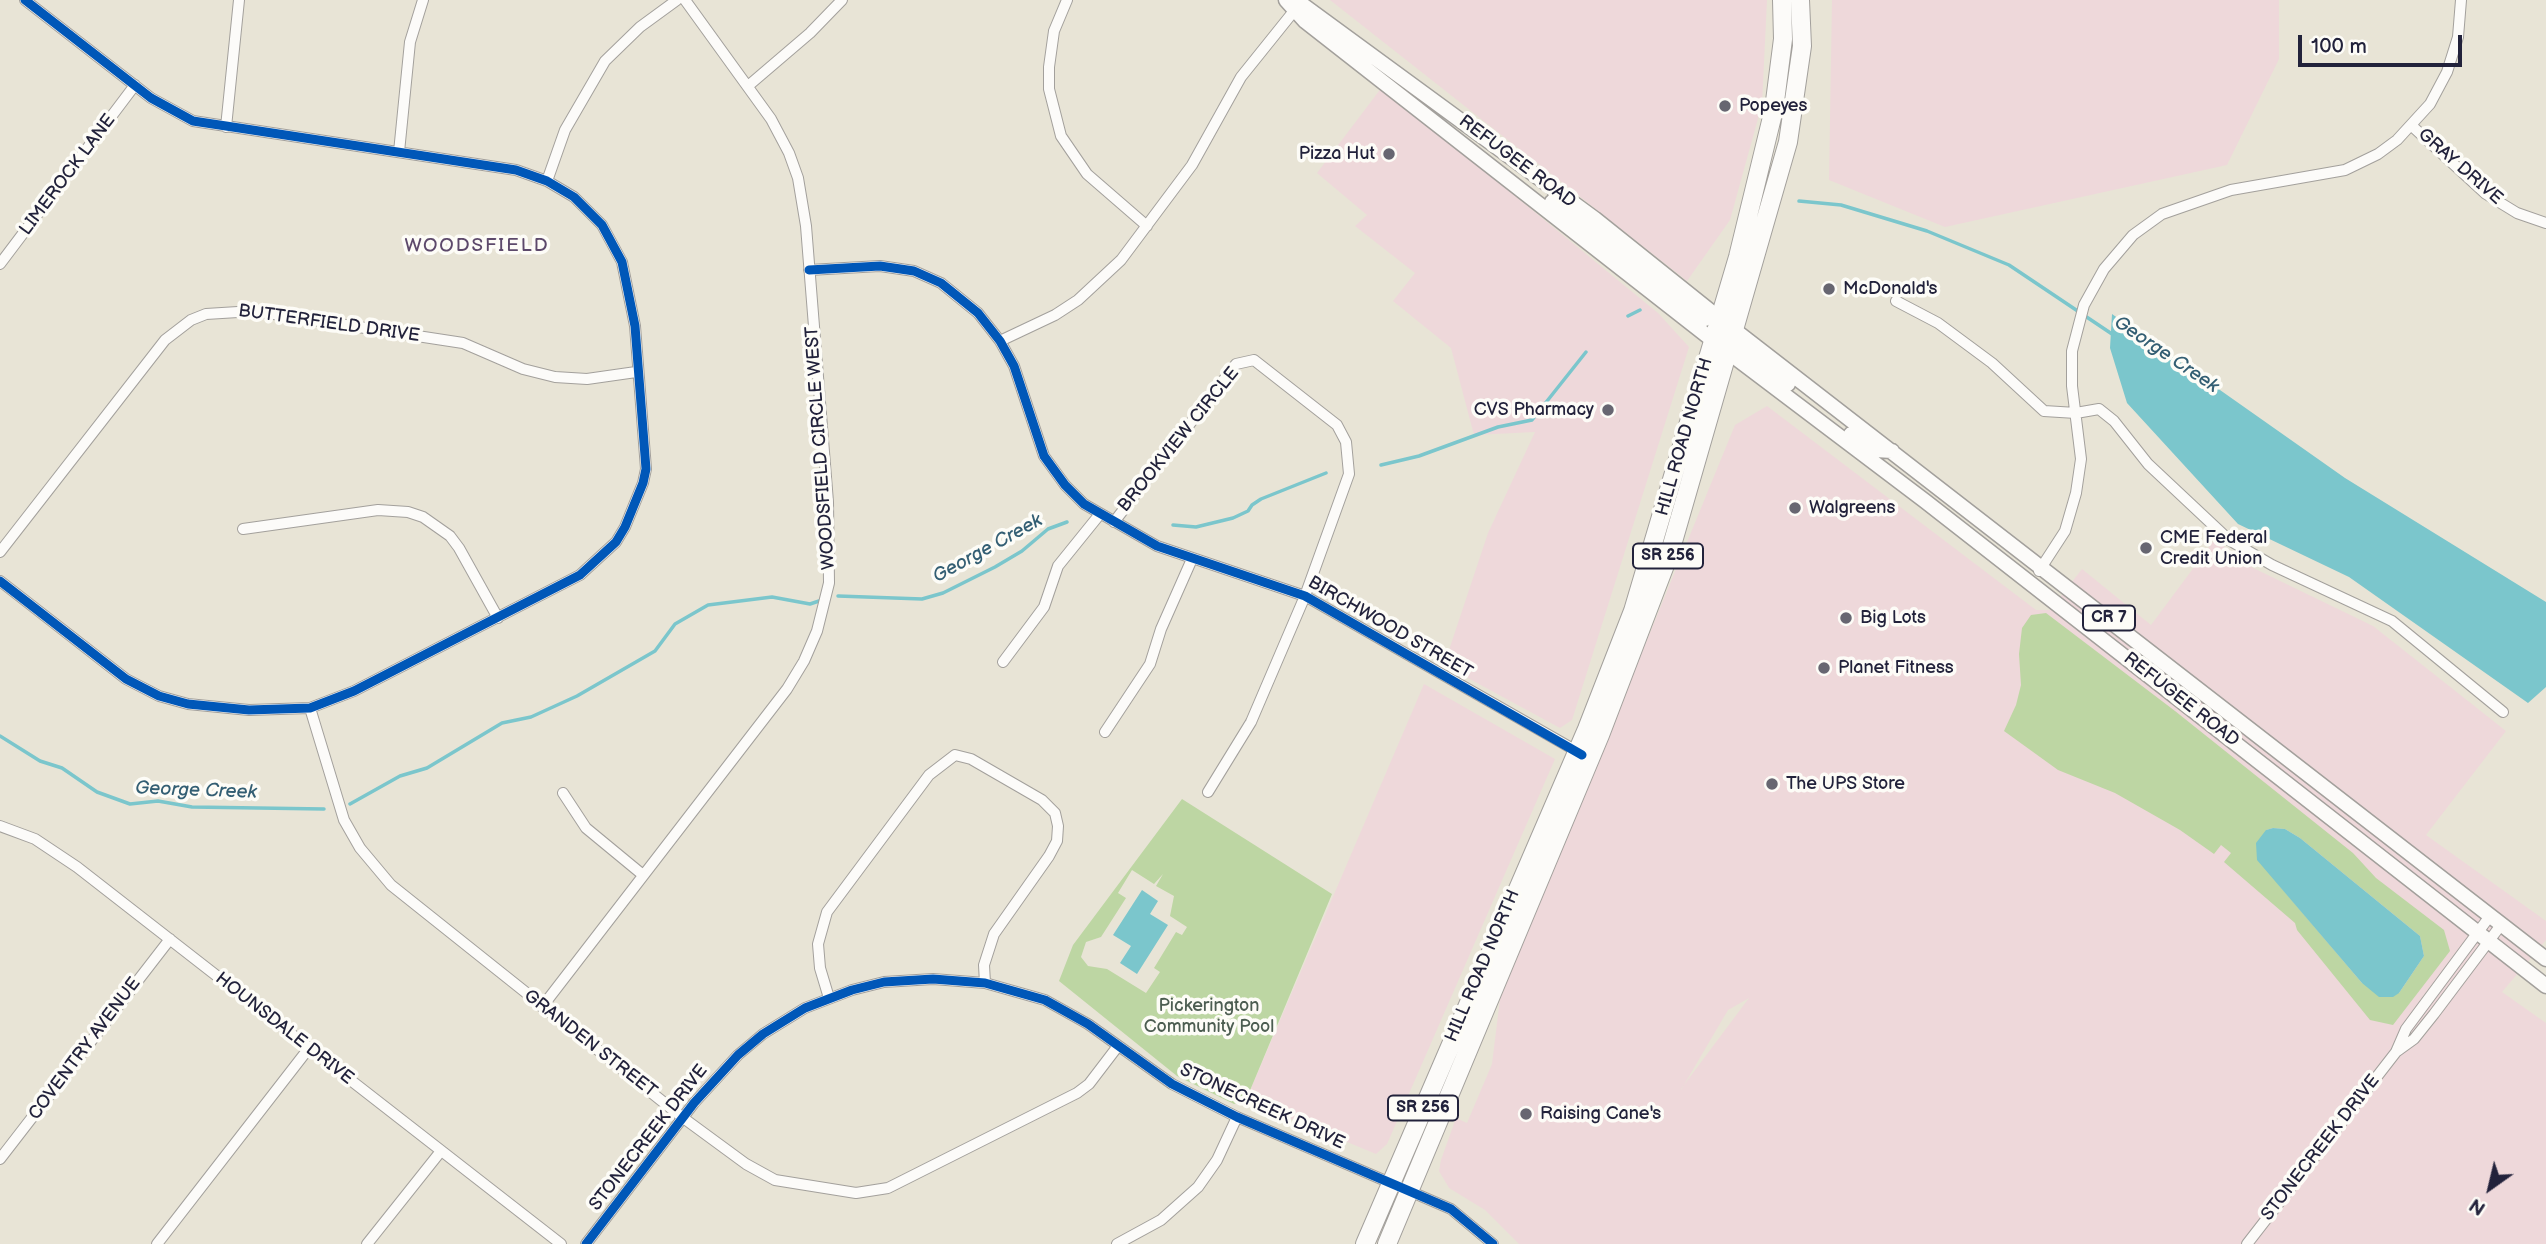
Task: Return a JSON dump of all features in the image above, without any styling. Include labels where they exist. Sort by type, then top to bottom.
[{"type":"highway","name":"HILL ROAD NORTH","points":[[1387,1244],[1642,632],[1670,552],[1724,335],[1774,109],[1783,39],[1782,0]]},
{"type":"highway","name":"HILL ROAD NORTH","points":[[1365,1244],[1579,753],[1633,611],[1788,142],[1801,46],[1800,0]]},
{"type":"main road","name":"REFUGEE ROAD","points":[[1294,3],[1597,221],[1724,335],[1926,501],[2546,986]]},
{"type":"main road","name":"REFUGEE ROAD","points":[[1294,3],[1305,21],[1531,198],[1545,197],[1844,429],[1877,450],[1894,451],[2040,569],[2546,959]]},
{"type":"street","points":[[0,581],[126,679],[159,696],[188,704],[249,710],[310,708],[354,691],[580,575],[616,542],[643,483],[646,468],[636,372],[635,326],[626,278],[616,247],[587,208],[547,181],[484,163],[226,127],[178,114],[135,85],[25,0]]},
{"type":"street","points":[[226,127],[239,0]]},
{"type":"street","points":[[399,152],[410,42],[423,0]]},
{"type":"street","points":[[547,181],[565,130],[605,61],[640,27],[677,0]]},
{"type":"street","name":"WOODSFIELD CIRCLE WEST","points":[[542,1007],[787,689],[804,661],[822,615],[829,583],[831,551],[809,270],[798,178],[779,133],[685,0]]},
{"type":"street","points":[[747,86],[810,33],[842,0]]},
{"type":"street","points":[[1067,0],[1054,31],[1049,67],[1051,102],[1061,136],[1087,174],[1147,226]]},
{"type":"street","points":[[2040,569],[2065,531],[2076,493],[2081,459],[2072,351],[2084,305],[2104,269],[2133,235],[2162,214],[2231,190],[2328,175],[2378,154],[2412,126],[2430,104],[2447,72],[2458,37],[2461,0]]},
{"type":"street","points":[[1000,341],[1055,315],[1078,300],[1114,267],[1192,165],[1241,77],[1294,3]]},
{"type":"street","name":"LIMEROCK LANE","points":[[0,264],[135,85]]},
{"type":"street","name":"GRAY DRIVE","points":[[2412,126],[2486,194],[2517,213],[2546,223]]},
{"type":"street","name":"BIRCHWOOD STREET","points":[[809,270],[880,267],[926,276],[965,301],[1000,341],[1014,366],[1044,457],[1073,495],[1100,514],[1157,546],[1305,596],[1579,753]]},
{"type":"street","points":[[1896,301],[1938,323],[1992,363],[2045,411],[2076,413],[2099,410],[2114,421],[2148,464],[2229,540],[2272,565],[2392,621],[2503,712]]},
{"type":"street","name":"BUTTERFIELD DRIVE","points":[[0,552],[165,340],[191,320],[206,314],[254,311],[463,343],[531,372],[555,377],[595,378],[636,372]]},
{"type":"street","name":"BROOKVIEW CIRCLE","points":[[1114,522],[1236,364],[1254,360],[1337,425],[1346,442],[1349,474],[1305,596]]},
{"type":"street","points":[[243,529],[378,510],[408,512],[424,517],[450,536],[459,548],[498,618]]},
{"type":"street","points":[[1003,663],[1044,607],[1058,566],[1074,542],[1100,514]]},
{"type":"street","points":[[1105,732],[1150,664],[1161,629],[1192,559]]},
{"type":"street","points":[[1209,792],[1251,722],[1305,596]]},
{"type":"street","name":"GRANDEN STREET","points":[[310,708],[338,805],[370,862],[415,906],[542,1007],[682,1117],[746,1164],[775,1181],[872,1193],[903,1182],[1077,1093],[1089,1084],[1118,1045]]},
{"type":"street","points":[[829,998],[819,961],[818,944],[827,912],[929,775],[956,755],[971,759],[1042,800],[1055,813],[1058,826],[1057,841],[1049,856],[994,934],[985,965],[985,983]]},
{"type":"street","points":[[563,793],[586,828],[643,875]]},
{"type":"street","name":"HOUNSDALE DRIVE","points":[[0,826],[54,851],[561,1244]]},
{"type":"street","name":"STONECREEK DRIVE","points":[[2247,1244],[2396,1052],[2406,1029],[2495,920]]},
{"type":"street","name":"COVENTRY AVENUE","points":[[0,1158],[170,939]]},
{"type":"street","name":"STONECREEK DRIVE","points":[[586,1244],[682,1117],[715,1078],[763,1034],[806,1008],[829,998],[884,982],[905,980],[985,983],[1045,1000],[1074,1015],[1172,1084],[1237,1117],[1451,1209],[1493,1244]]},
{"type":"street","points":[[157,1244],[309,1048]]},
{"type":"street","points":[[1117,1244],[1161,1220],[1198,1187],[1222,1151],[1237,1117]]},
{"type":"street","points":[[367,1244],[441,1151]]},
{"type":"shaded area","points":[[1330,0],[1767,0],[1762,104],[1730,220],[1687,281]]},
{"type":"shaded area","points":[[1832,0],[2279,0],[2279,59],[2227,165],[1945,227],[1829,180]]},
{"type":"shaded area","points":[[1382,87],[1658,313],[1689,347],[1572,720],[1560,728],[1444,665],[1488,533],[1535,432],[1474,435],[1451,348],[1393,301],[1415,273],[1355,226],[1367,215],[1317,173]]},
{"type":"shaded area","points":[[1767,406],[2036,610],[2050,610],[2082,569],[2151,625],[2215,539],[2245,564],[2373,626],[2506,731],[2426,835],[2546,921],[2546,940],[2502,992],[2546,1023],[2546,1244],[1519,1244],[1485,1210],[1449,1188],[1439,1171],[1441,1160],[1456,1118],[1467,1123],[1492,1064],[1500,999],[1735,425]],"holes":[[[1749,998],[1684,1085],[1728,1010]]]},
{"type":"shaded area","points":[[1424,684],[1555,759],[1387,1144],[1376,1154],[1246,1100]]},
{"type":"green space","points":[[2046,613],[2175,711],[2353,853],[2376,878],[2444,930],[2450,951],[2393,1025],[2370,1020],[2297,930],[2295,923],[2224,862],[2231,853],[2221,845],[2214,854],[2180,830],[2115,793],[2058,770],[2004,731],[2016,705],[2021,685],[2019,654],[2022,628],[2031,615]],"holes":[[[2285,829],[2300,838],[2420,936],[2424,956],[2399,993],[2362,983],[2278,884],[2266,830]]]},
{"type":"green space","name":"Pickerington Community Pool","points":[[1182,799],[1332,894],[1246,1100],[1234,1104],[1177,1076],[1059,981],[1073,945]],"holes":[[[1132,870],[1154,884],[1163,874],[1156,886],[1174,896],[1170,916],[1187,927],[1182,935],[1176,932],[1154,968],[1160,972],[1146,993],[1107,969],[1088,966],[1081,957],[1086,942],[1101,937],[1126,898],[1118,893]]]},
{"type":"water","points":[[2112,314],[2345,478],[2546,602],[2546,687],[2528,703],[2349,577],[2238,524],[2127,403],[2110,348]]},
{"type":"water","points":[[2285,829],[2300,838],[2420,936],[2424,956],[2399,993],[2393,997],[2379,997],[2362,983],[2257,860],[2256,843],[2266,830]]},
{"type":"water","points":[[1142,890],[1158,901],[1150,914],[1168,925],[1137,974],[1120,963],[1131,946],[1113,935]]},
{"type":"waterway","name":"George Creek","points":[[1799,201],[1841,205],[1927,231],[2009,265],[2112,334]]},
{"type":"waterway","name":"George Creek","points":[[1628,316],[1640,310]]},
{"type":"waterway","name":"George Creek","points":[[1381,465],[1419,456],[1498,427],[1532,420],[1586,352]]},
{"type":"waterway","name":"George Creek","points":[[1173,525],[1196,527],[1233,518],[1248,511],[1261,499],[1326,473]]},
{"type":"waterway","name":"George Creek","points":[[838,596],[922,599],[943,593],[1022,551],[1048,529],[1067,522]]},
{"type":"waterway","points":[[350,804],[400,776],[427,768],[502,723],[531,717],[577,696],[655,651],[675,624],[708,605],[772,597],[810,604],[819,601]]},
{"type":"waterway","name":"George Creek","points":[[0,736],[40,761],[62,768],[97,792],[130,804],[158,801],[192,807],[324,809]]},
{"type":"cycle path","points":[[0,581],[126,679],[159,696],[188,704],[249,710],[310,708],[354,691],[580,575],[616,542],[625,527],[646,469],[635,326],[622,262],[602,225],[574,197],[547,181],[516,170],[193,121],[151,98],[25,0]]},
{"type":"cycle path","points":[[809,270],[880,266],[914,271],[941,283],[978,313],[1000,341],[1014,366],[1044,456],[1065,485],[1084,504],[1157,546],[1305,596],[1582,755]]},
{"type":"cycle path","points":[[586,1244],[694,1103],[738,1055],[763,1034],[805,1008],[852,990],[884,982],[933,979],[985,983],[1045,1000],[1088,1024],[1172,1084],[1237,1117],[1451,1209],[1493,1244]]},
{"type":"place","name":"Popeyes","points":[[1725,106]]},
{"type":"place","name":"Pizza Hut","points":[[1389,154]]},
{"type":"place","name":"McDonald's","points":[[1829,289]]},
{"type":"place","name":"CVS Pharmacy","points":[[1608,410]]},
{"type":"place","name":"Walgreens","points":[[1795,508]]},
{"type":"place","name":"CME Federal Credit Union","points":[[2146,548]]},
{"type":"place","name":"Big Lots","points":[[1846,618]]},
{"type":"place","name":"Planet Fitness","points":[[1824,668]]},
{"type":"place","name":"The UPS Store","points":[[1772,784]]},
{"type":"place","name":"Raising Cane's","points":[[1526,1114]]},
{"type":"district","name":"WOODSFIELD","points":[[477,246]]}]
